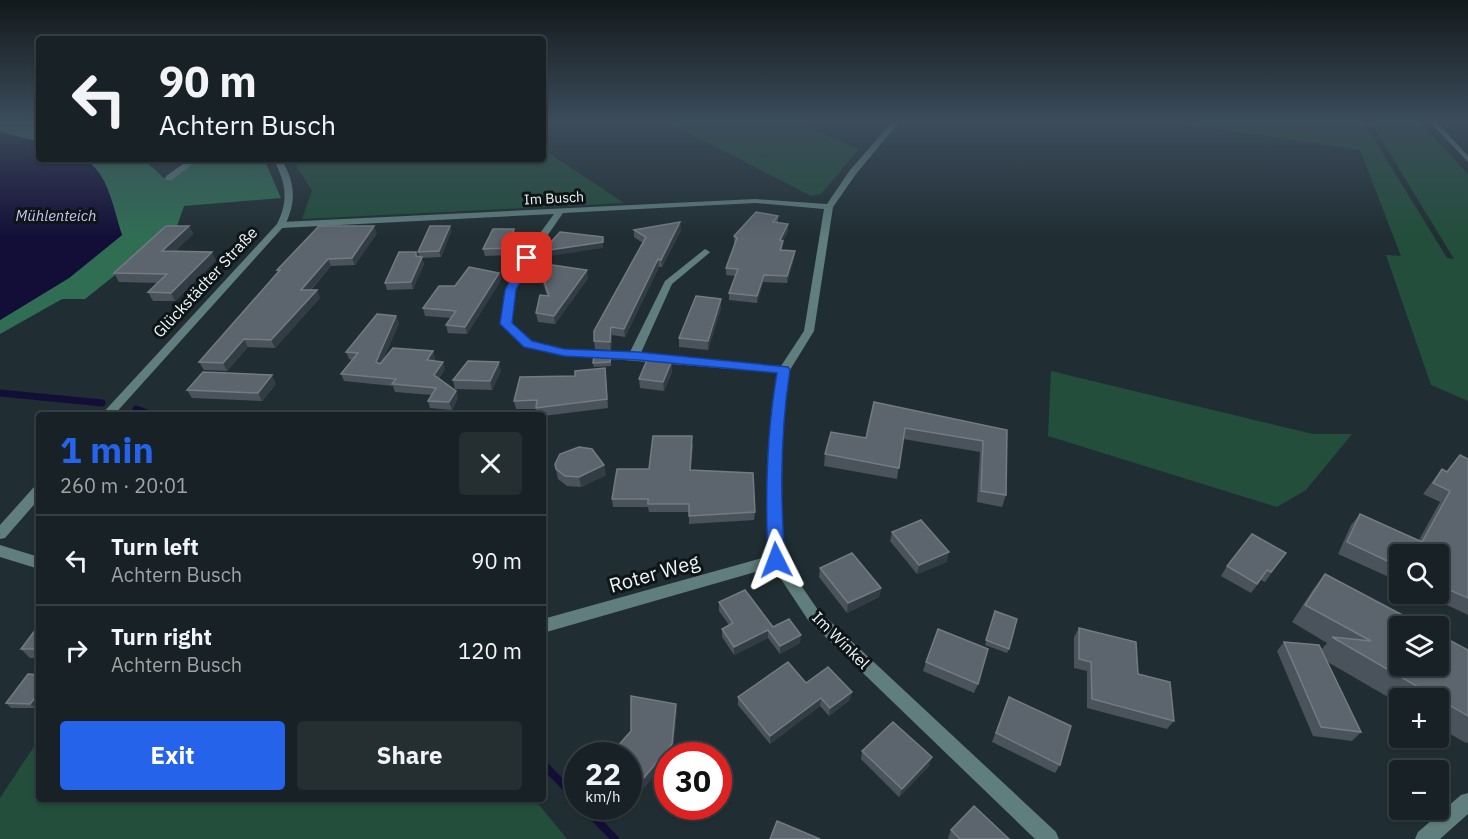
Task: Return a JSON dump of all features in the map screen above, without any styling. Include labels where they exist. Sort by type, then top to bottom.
[{"type":"street","points":[[776,560],[773,502],[775,429],[784,370],[809,331],[829,207],[863,160]]},
{"type":"street","points":[[169,178],[191,162]]},
{"type":"street","name":"Glückstädter Straße","points":[[110,412],[281,225],[290,207],[292,194],[279,162]]},
{"type":"street","name":"Im Busch","points":[[281,225],[755,201],[829,207]]},
{"type":"street","points":[[560,211],[527,258],[511,290],[506,324],[528,344],[564,352],[784,370]]},
{"type":"street","points":[[634,356],[668,283],[705,252]]},
{"type":"street","points":[[0,534],[36,493]]},
{"type":"street","points":[[0,551],[36,562]]},
{"type":"street","name":"Roter Weg","points":[[546,625],[776,560]]},
{"type":"street","name":"Im Winkel","points":[[776,560],[813,615],[1049,839]]},
{"type":"street","points":[[1425,839],[1468,802]]},
{"type":"green space","points":[[560,160],[624,203],[302,219],[312,191],[294,162]]},
{"type":"green space","points":[[742,160],[850,160],[821,194],[811,196]]},
{"type":"green space","points":[[1364,160],[1387,160],[1447,258],[1454,259],[1394,160],[1455,160],[1468,174],[1468,401],[1431,385],[1386,255],[1401,256]]},
{"type":"green space","points":[[88,162],[146,162],[164,178],[188,162],[265,162],[281,198],[184,206],[177,226],[85,299],[62,299],[0,334],[0,320],[69,278],[122,235],[109,192],[99,172]]},
{"type":"green space","points":[[1051,371],[1313,434],[1352,434],[1306,490],[1277,507],[1048,436]]},
{"type":"green space","points":[[36,744],[36,802],[537,802],[567,839],[0,839],[0,798]]},
{"type":"water","name":"Mühlenteich","points":[[0,160],[88,162],[92,164],[99,172],[109,192],[122,235],[69,278],[0,320]]},
{"type":"building","points":[[756,212],[778,216],[773,222],[788,224],[780,240],[783,241],[780,250],[795,251],[787,276],[764,275],[757,296],[729,293],[738,269],[726,268],[737,238],[734,236]]},
{"type":"building","points":[[680,222],[661,260],[658,259],[624,329],[611,327],[610,342],[594,341],[594,331],[646,237],[634,230]]},
{"type":"building","points":[[166,226],[189,226],[162,251],[212,252],[171,293],[148,292],[167,274],[114,273]]},
{"type":"building","points":[[319,226],[374,226],[352,258],[328,259],[301,290],[317,290],[271,340],[244,339],[223,363],[199,362],[280,270],[277,270]]},
{"type":"building","points":[[430,226],[450,226],[439,251],[418,252]]},
{"type":"building","points":[[493,229],[514,229],[508,248],[483,249]]},
{"type":"building","points":[[560,232],[603,237],[603,242],[543,251]]},
{"type":"building","points":[[399,252],[416,252],[416,256],[422,257],[411,282],[385,283]]},
{"type":"building","points":[[538,263],[587,270],[554,316],[536,313],[540,295],[549,296]]},
{"type":"building","points":[[469,267],[499,273],[465,327],[446,325],[456,311],[423,308],[439,286],[455,286]]},
{"type":"building","points":[[696,296],[721,299],[708,341],[679,338]]},
{"type":"building","points":[[377,314],[396,316],[376,362],[380,364],[393,348],[433,351],[427,360],[443,362],[434,375],[456,391],[449,402],[428,401],[436,388],[392,384],[396,379],[341,374],[358,353],[346,352]]},
{"type":"building","points":[[594,355],[611,357],[610,362],[593,363]]},
{"type":"building","points":[[647,360],[671,363],[663,382],[639,379]]},
{"type":"building","points":[[468,361],[499,362],[490,381],[453,380]]},
{"type":"building","points":[[605,368],[607,399],[536,408],[537,400],[514,401],[520,377],[575,376],[575,371]]},
{"type":"building","points":[[203,372],[272,375],[258,393],[187,390]]},
{"type":"building","points":[[874,402],[1007,430],[1006,495],[981,491],[983,441],[905,428],[899,468],[825,454],[831,432],[866,438]]},
{"type":"building","points":[[653,436],[692,436],[690,470],[753,473],[755,512],[689,516],[689,504],[648,504],[648,499],[612,499],[617,469],[649,469]]},
{"type":"building","points":[[579,447],[592,449],[604,465],[579,477],[565,476],[556,469],[555,464],[560,454]]},
{"type":"building","points":[[1460,455],[1468,459],[1468,598],[1449,590],[1449,544],[1389,544],[1389,562],[1347,542],[1360,514],[1422,542],[1450,491],[1433,483],[1442,469],[1447,472]]},
{"type":"building","points":[[921,520],[949,552],[919,565],[892,532]]},
{"type":"building","points":[[1252,534],[1286,553],[1271,572],[1267,570],[1257,584],[1227,566]]},
{"type":"building","points":[[852,553],[881,588],[848,603],[820,568]]},
{"type":"building","points":[[1325,574],[1404,616],[1389,616],[1389,670],[1332,637],[1371,641],[1305,605]]},
{"type":"building","points":[[745,590],[773,627],[789,619],[801,635],[780,646],[768,630],[734,647],[722,629],[733,623],[719,602]]},
{"type":"building","points":[[995,611],[1017,619],[1009,649],[986,640]]},
{"type":"building","points":[[1079,628],[1136,642],[1138,674],[1170,682],[1174,721],[1092,699],[1091,662],[1079,659]]},
{"type":"building","points":[[36,629],[36,649],[21,649]]},
{"type":"building","points":[[938,629],[988,649],[978,684],[926,662]]},
{"type":"building","points":[[1449,640],[1468,650],[1468,716],[1449,705],[1449,688],[1420,688],[1399,676],[1449,676]]},
{"type":"building","points":[[1284,642],[1319,645],[1361,732],[1321,727]]},
{"type":"building","points":[[788,662],[806,683],[828,667],[852,692],[830,708],[821,698],[770,736],[738,697]]},
{"type":"building","points":[[28,674],[36,675],[36,697],[30,704],[6,703]]},
{"type":"building","points":[[631,696],[676,704],[672,742],[654,742],[654,766],[642,780],[642,742],[621,742],[631,731]]},
{"type":"building","points":[[1009,697],[1071,726],[1060,765],[996,733]]},
{"type":"building","points":[[893,722],[932,757],[902,789],[862,751]]},
{"type":"building","points":[[974,806],[1009,839],[960,839],[951,830]]},
{"type":"building","points":[[777,821],[820,839],[770,839]]},
{"type":"waterway","points":[[0,393],[102,403]]},
{"type":"waterway","points":[[136,409],[144,412]]},
{"type":"waterway","points":[[546,767],[564,786]]},
{"type":"waterway","points":[[597,820],[615,839]]},
{"type":"route","points":[[527,258],[511,290],[506,324],[528,344],[564,352],[638,356],[784,370],[776,418],[773,502],[776,560]]}]
